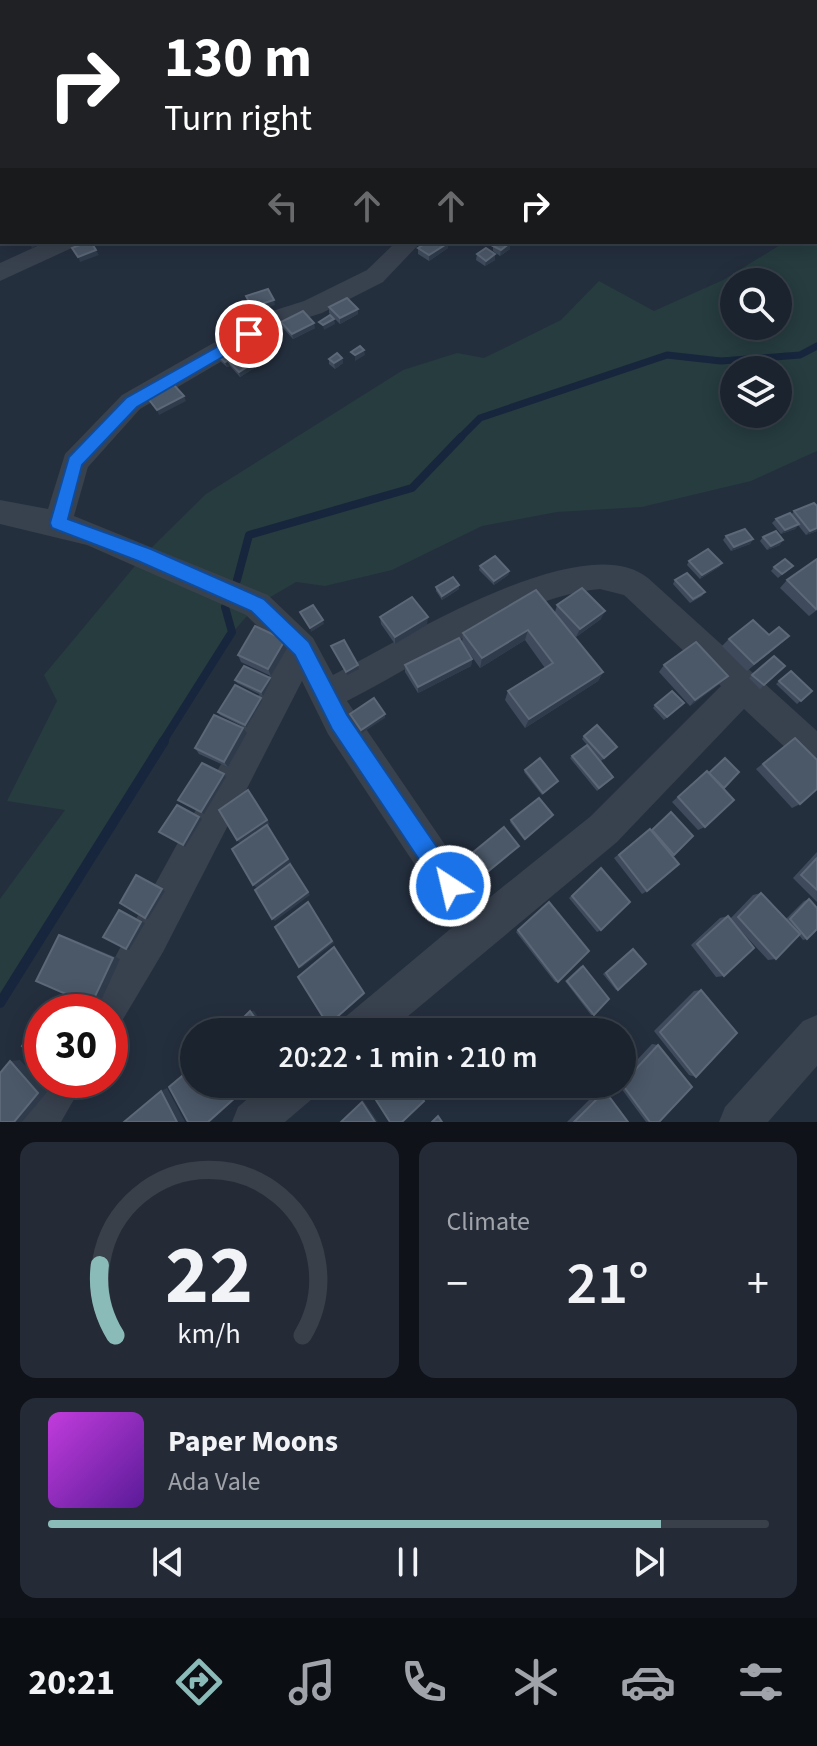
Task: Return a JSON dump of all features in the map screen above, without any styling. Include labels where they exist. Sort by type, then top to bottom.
[{"type":"street","points":[[0,273],[62,244]]},
{"type":"street","points":[[58,523],[75,462],[131,402],[275,319],[313,307],[375,276],[408,244]]},
{"type":"street","points":[[0,512],[58,523],[144,555],[257,605],[302,648],[326,695],[397,810],[480,929]]},
{"type":"street","points":[[326,695],[515,598],[571,581],[610,577],[629,580],[817,754]]},
{"type":"street","points":[[116,994],[149,938],[302,648]]},
{"type":"street","points":[[375,1018],[604,829],[744,686]]},
{"type":"street","points":[[740,1122],[817,1035]]},
{"type":"street","points":[[37,1122],[52,1098]]},
{"type":"street","points":[[253,1122],[281,1098]]},
{"type":"green space","points":[[782,244],[817,244],[817,451],[751,481],[642,507],[557,512],[482,526],[392,570],[325,586],[296,582],[257,605],[232,633],[0,1003],[0,899],[65,810],[7,801],[57,701],[44,675],[144,555],[206,494],[403,370],[457,353],[484,358],[561,320],[599,281],[654,311],[720,281],[720,340],[792,340],[792,268],[743,268]]},
{"type":"building","points":[[92,244],[96,250],[78,257],[72,248]]},
{"type":"building","points":[[425,244],[446,244],[429,255],[418,248]]},
{"type":"building","points":[[496,244],[509,244],[501,250],[493,246]]},
{"type":"building","points":[[486,248],[495,254],[486,261],[477,254]]},
{"type":"building","points":[[268,289],[274,300],[252,307],[246,296]]},
{"type":"building","points":[[347,298],[358,309],[340,318],[329,307]]},
{"type":"building","points":[[303,311],[314,323],[292,334],[281,322]]},
{"type":"building","points":[[330,315],[334,319],[323,325],[319,322]]},
{"type":"building","points":[[237,345],[244,351],[225,362],[218,356]]},
{"type":"building","points":[[360,346],[364,350],[355,355],[351,352]]},
{"type":"building","points":[[248,351],[258,360],[239,372],[229,362]]},
{"type":"building","points":[[337,353],[342,358],[334,363],[329,359]]},
{"type":"building","points":[[173,384],[184,396],[157,410],[147,397]]},
{"type":"building","points":[[814,503],[817,506],[817,528],[810,531],[794,511]]},
{"type":"building","points":[[790,513],[799,524],[785,530],[776,519]]},
{"type":"building","points":[[745,529],[753,539],[734,547],[726,536]]},
{"type":"building","points":[[776,531],[783,540],[771,546],[763,537]]},
{"type":"building","points":[[708,549],[722,563],[702,575],[689,561]]},
{"type":"building","points":[[495,556],[509,571],[494,581],[480,566]]},
{"type":"building","points":[[785,559],[793,566],[782,574],[774,567]]},
{"type":"building","points":[[817,559],[817,608],[816,609],[787,580]]},
{"type":"building","points":[[687,573],[705,592],[693,599],[675,580]]},
{"type":"building","points":[[453,577],[459,585],[442,596],[436,587]]},
{"type":"building","points":[[582,588],[605,611],[580,629],[557,605]]},
{"type":"building","points":[[536,590],[603,672],[529,719],[508,691],[553,663],[528,630],[482,658],[463,633]]},
{"type":"building","points":[[412,597],[428,617],[395,637],[380,617]]},
{"type":"building","points":[[313,605],[323,620],[310,628],[300,612]]},
{"type":"building","points":[[753,620],[769,635],[779,627],[789,636],[754,664],[729,639]]},
{"type":"building","points":[[255,626],[285,640],[268,669],[238,655]]},
{"type":"building","points":[[459,638],[472,659],[418,687],[405,665]]},
{"type":"building","points":[[344,640],[358,665],[346,672],[331,646]]},
{"type":"building","points":[[696,642],[728,676],[695,700],[664,665]]},
{"type":"building","points":[[774,656],[785,666],[764,685],[752,675]]},
{"type":"building","points":[[244,666],[270,678],[261,692],[235,680]]},
{"type":"building","points":[[791,671],[812,691],[801,701],[779,681]]},
{"type":"building","points":[[235,685],[261,698],[245,725],[218,712]]},
{"type":"building","points":[[672,691],[684,703],[667,717],[655,705]]},
{"type":"building","points":[[374,698],[385,714],[361,730],[350,714]]},
{"type":"building","points":[[214,715],[243,728],[224,762],[195,748]]},
{"type":"building","points":[[597,725],[617,747],[604,758],[584,736]]},
{"type":"building","points":[[795,738],[817,760],[817,789],[800,804],[763,764]]},
{"type":"building","points":[[587,745],[613,777],[599,788],[572,756]]},
{"type":"building","points":[[540,758],[558,781],[543,793],[525,770]]},
{"type":"building","points":[[725,758],[739,772],[724,788],[709,773]]},
{"type":"building","points":[[202,763],[224,774],[201,812],[178,800]]},
{"type":"building","points":[[707,771],[734,800],[705,827],[678,797]]},
{"type":"building","points":[[248,790],[267,820],[237,840],[219,810]]},
{"type":"building","points":[[539,798],[553,815],[525,839],[511,820]]},
{"type":"building","points":[[177,805],[199,817],[183,845],[159,832]]},
{"type":"building","points":[[671,812],[693,836],[674,855],[652,830]]},
{"type":"building","points":[[267,825],[288,859],[253,885],[232,849]]},
{"type":"building","points":[[504,827],[519,846],[486,873],[471,854]]},
{"type":"building","points":[[650,829],[679,864],[647,891],[619,855]]},
{"type":"building","points":[[817,858],[817,890],[801,875]]},
{"type":"building","points":[[290,864],[308,892],[272,919],[255,890]]},
{"type":"building","points":[[601,868],[630,902],[601,930],[572,896]]},
{"type":"building","points":[[136,875],[162,889],[145,918],[120,903]]},
{"type":"building","points":[[761,893],[800,934],[776,959],[738,917]]},
{"type":"building","points":[[809,899],[817,908],[817,929],[807,939],[790,919]]},
{"type":"building","points":[[308,902],[332,941],[299,967],[275,927]]},
{"type":"building","points":[[549,902],[589,951],[558,982],[518,930]]},
{"type":"building","points":[[119,910],[141,922],[126,949],[103,937]]},
{"type":"building","points":[[728,916],[754,948],[724,976],[697,944]]},
{"type":"building","points":[[59,935],[113,958],[96,994],[66,994],[36,981]]},
{"type":"building","points":[[334,947],[364,993],[336,1018],[324,1018],[298,977]]},
{"type":"building","points":[[633,949],[646,964],[618,990],[606,973]]},
{"type":"building","points":[[583,966],[609,999],[594,1015],[567,981]]},
{"type":"building","points":[[701,990],[737,1033],[696,1077],[660,1032]]},
{"type":"building","points":[[250,1011],[255,1018],[243,1018]]},
{"type":"building","points":[[658,1045],[692,1087],[659,1122],[650,1122],[632,1098],[636,1098],[636,1069]]},
{"type":"building","points":[[10,1061],[24,1077],[24,1098],[34,1098],[14,1122],[0,1122],[0,1073]]},
{"type":"building","points":[[180,1078],[180,1098],[235,1098],[208,1122],[188,1122],[169,1087]]},
{"type":"building","points":[[161,1091],[177,1122],[124,1122]]},
{"type":"building","points":[[375,1098],[422,1098],[424,1101],[402,1122],[390,1122]]},
{"type":"building","points":[[598,1098],[610,1098],[628,1122],[574,1122]]},
{"type":"building","points":[[362,1102],[375,1122],[341,1122]]},
{"type":"waterway","points":[[461,437],[480,418],[667,355],[721,361],[800,355],[817,346]]},
{"type":"waterway","points":[[237,580],[249,535],[412,488],[461,437]]},
{"type":"waterway","points":[[162,743],[232,632],[225,607]]},
{"type":"waterway","points":[[0,1003],[164,741]]},
{"type":"route","points":[[249,334],[131,402],[75,462],[58,523],[144,555],[257,605],[302,648],[340,722],[450,886]]}]
